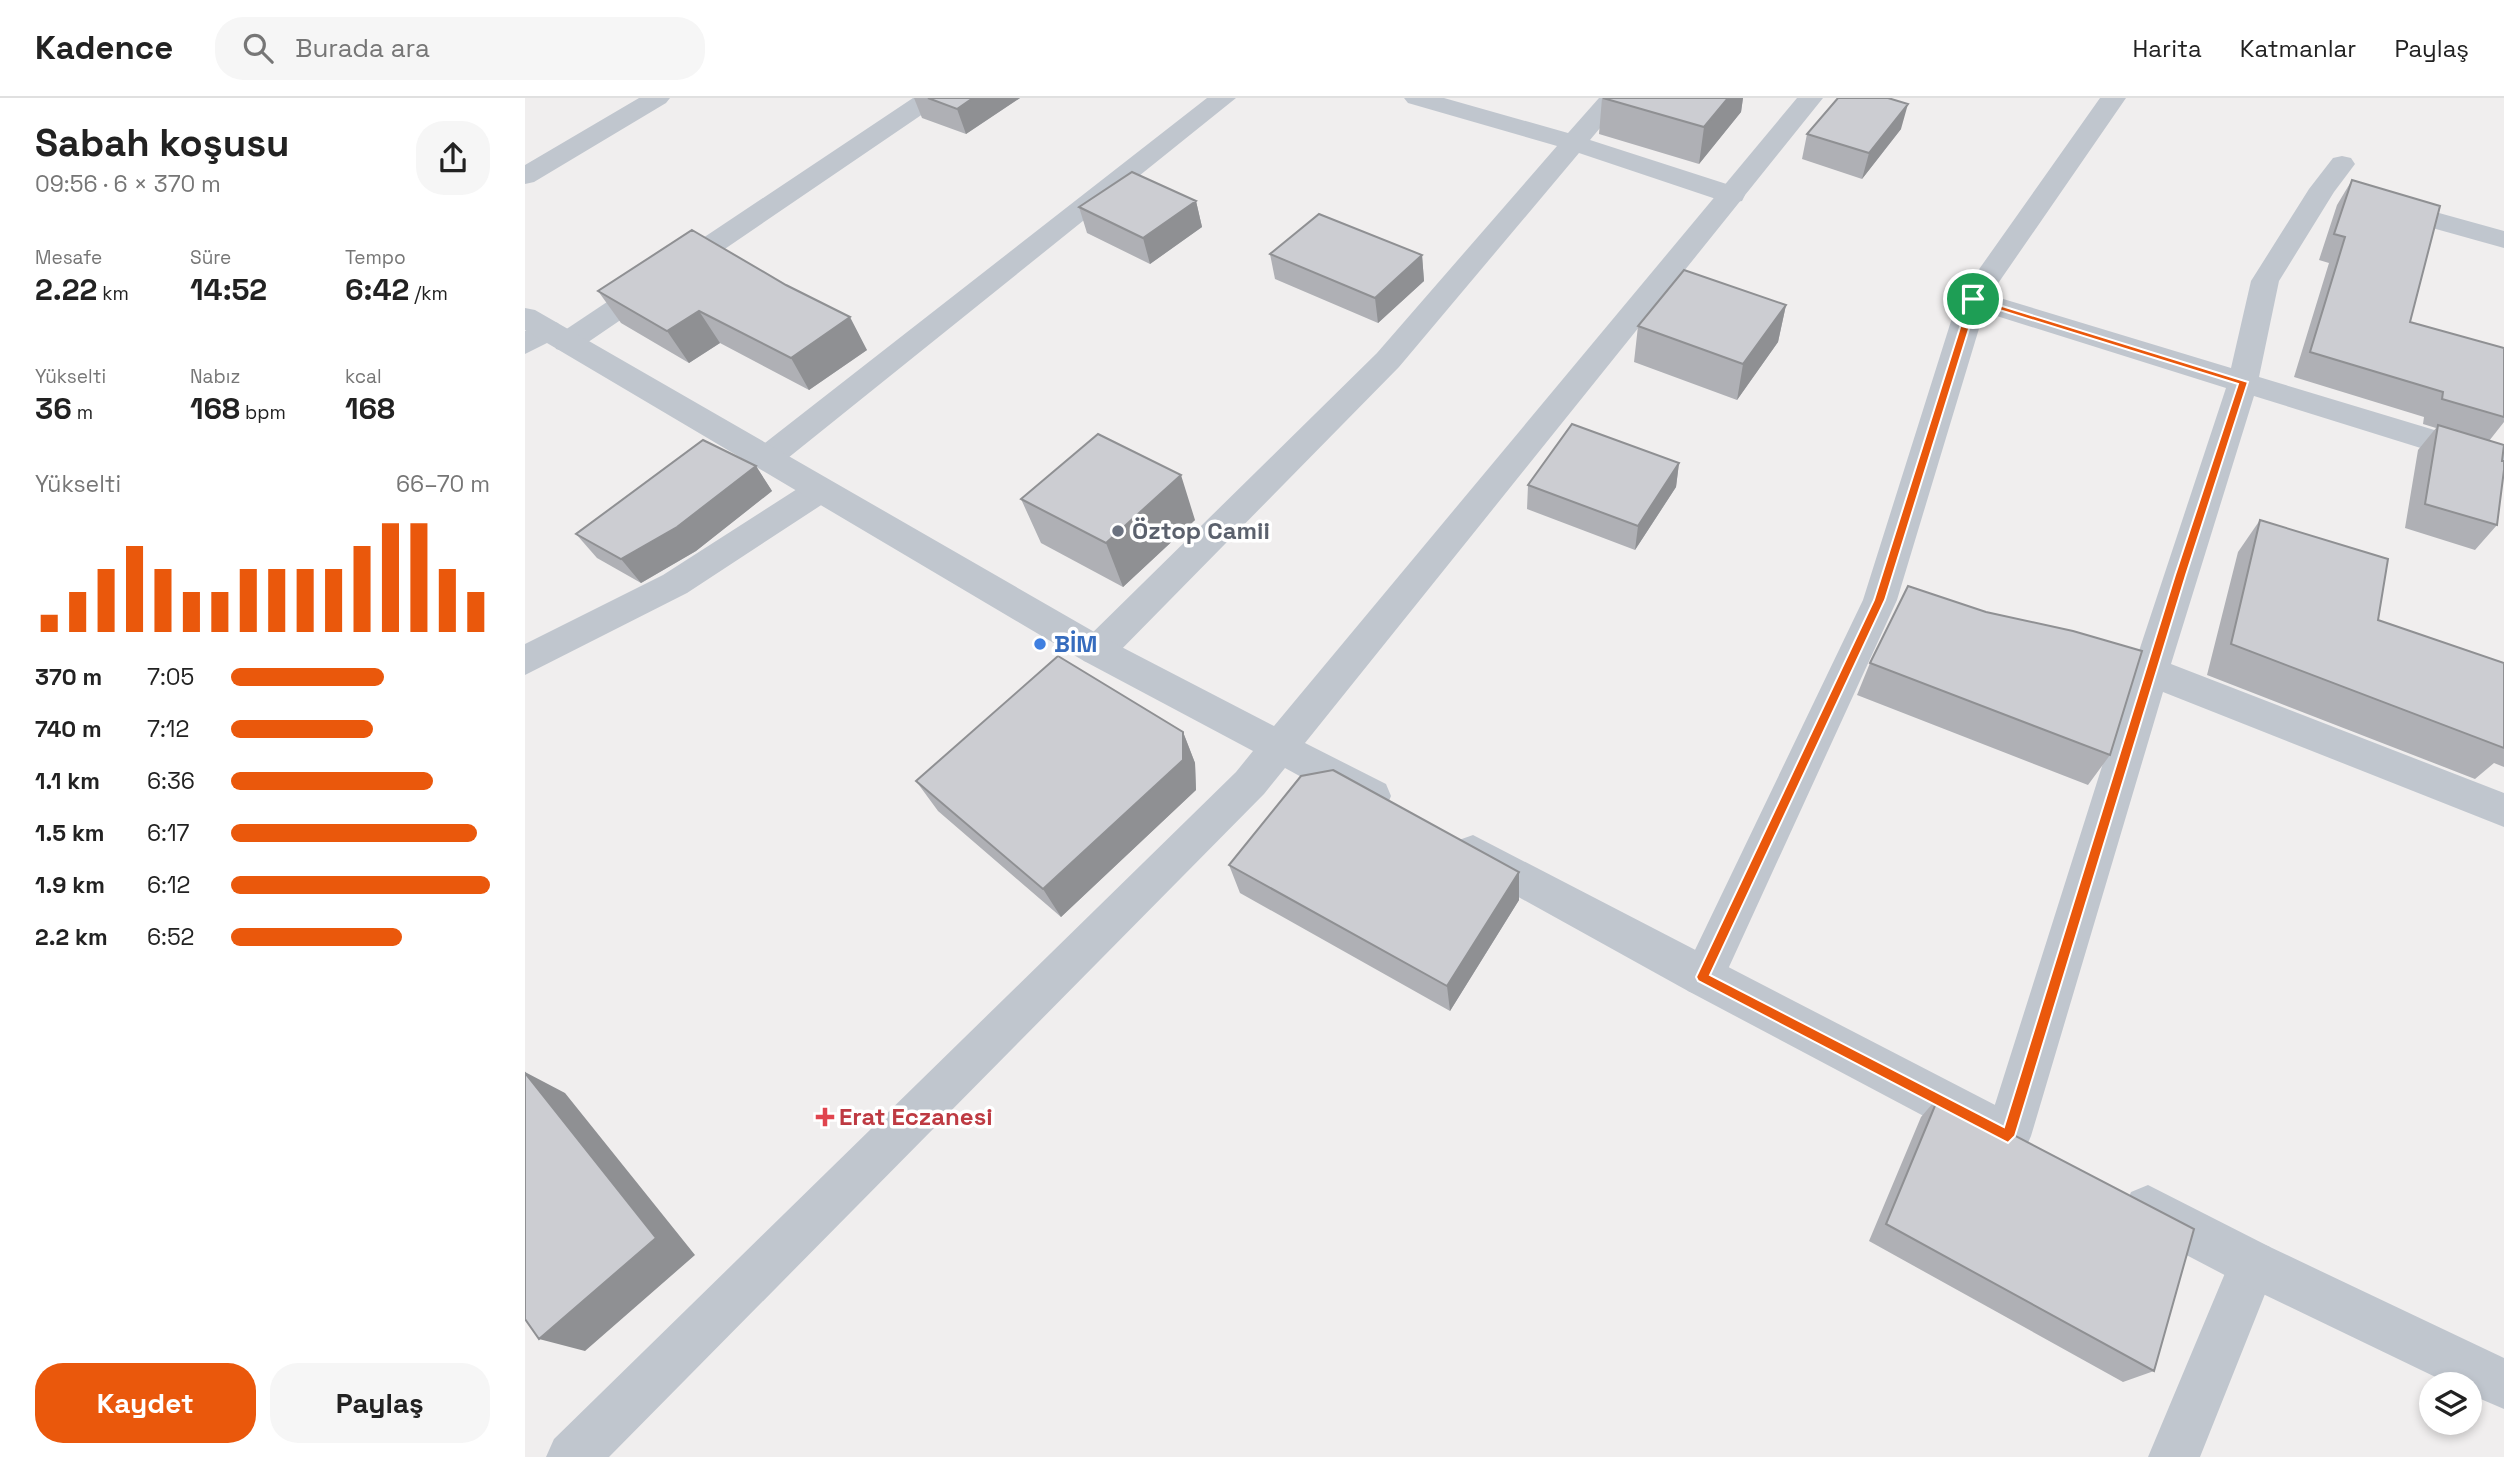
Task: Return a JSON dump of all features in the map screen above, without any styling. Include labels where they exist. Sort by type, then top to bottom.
[{"type":"street","points":[[525,176],[657,98]]},
{"type":"street","points":[[930,98],[541,333],[767,458],[1097,651],[1401,812]]},
{"type":"street","points":[[767,458],[1223,98]]},
{"type":"street","points":[[1417,98],[1573,143],[1732,195]]},
{"type":"street","points":[[1097,651],[1388,360],[1612,98]]},
{"type":"street","points":[[572,1457],[1250,783],[1810,98]]},
{"type":"street","points":[[1703,977],[1892,603],[1973,299],[1987,275],[2113,98]]},
{"type":"street","points":[[2008,1136],[2243,382],[2265,281],[2343,187],[2504,240]]},
{"type":"street","points":[[1973,299],[2504,463]]},
{"type":"street","points":[[525,661],[675,584],[820,490]]},
{"type":"street","points":[[2099,658],[2151,672],[2504,810]]},
{"type":"street","points":[[1437,832],[1703,977],[2045,1155]]},
{"type":"street","points":[[2119,1194],[2253,1265],[2504,1384]]},
{"type":"street","points":[[2174,1457],[2253,1265]]},
{"type":"building","points":[[928,98],[973,98],[957,109]]},
{"type":"building","points":[[1603,98],[1728,98],[1704,127]]},
{"type":"building","points":[[1838,98],[1888,98],[1908,104],[1869,153],[1807,134]]},
{"type":"building","points":[[1132,172],[1196,201],[1143,238],[1079,207]]},
{"type":"building","points":[[2352,180],[2440,206],[2410,322],[2504,348],[2504,417],[2442,399],[2443,392],[2310,352],[2345,237],[2334,234]]},
{"type":"building","points":[[1319,214],[1422,255],[1375,298],[1270,254]]},
{"type":"building","points":[[692,230],[786,285],[850,317],[791,358],[699,311],[667,331],[598,291]]},
{"type":"building","points":[[1684,270],[1786,305],[1743,364],[1638,326]]},
{"type":"building","points":[[1572,424],[1679,463],[1638,526],[1528,485]]},
{"type":"building","points":[[2438,425],[2504,445],[2504,470],[2497,525],[2425,504]]},
{"type":"building","points":[[1098,434],[1181,475],[1106,543],[1021,499]]},
{"type":"building","points":[[703,440],[756,466],[677,527],[621,559],[576,534]]},
{"type":"building","points":[[2260,520],[2388,559],[2378,620],[2504,663],[2504,748],[2231,644]]},
{"type":"building","points":[[1908,586],[1986,612],[2073,631],[2142,651],[2110,755],[1870,663]]},
{"type":"building","points":[[1058,656],[1183,732],[1183,760],[1043,889],[916,781]]},
{"type":"building","points":[[1333,770],[1519,872],[1447,986],[1229,865],[1301,776]]},
{"type":"building","points":[[525,1073],[656,1238],[539,1339],[525,1319]]},
{"type":"building","points":[[1939,1096],[2194,1229],[2154,1371],[1886,1224]]},
{"type":"place","name":"Öztop Camii","points":[[1118,531]]},
{"type":"place","name":"BİM","points":[[1040,644]]},
{"type":"place","name":"Erat Eczanesi","points":[[825,1117]]},
{"type":"route","points":[[1973,299],[2243,382],[2008,1136],[1703,977],[1879,600],[1973,299]]}]
